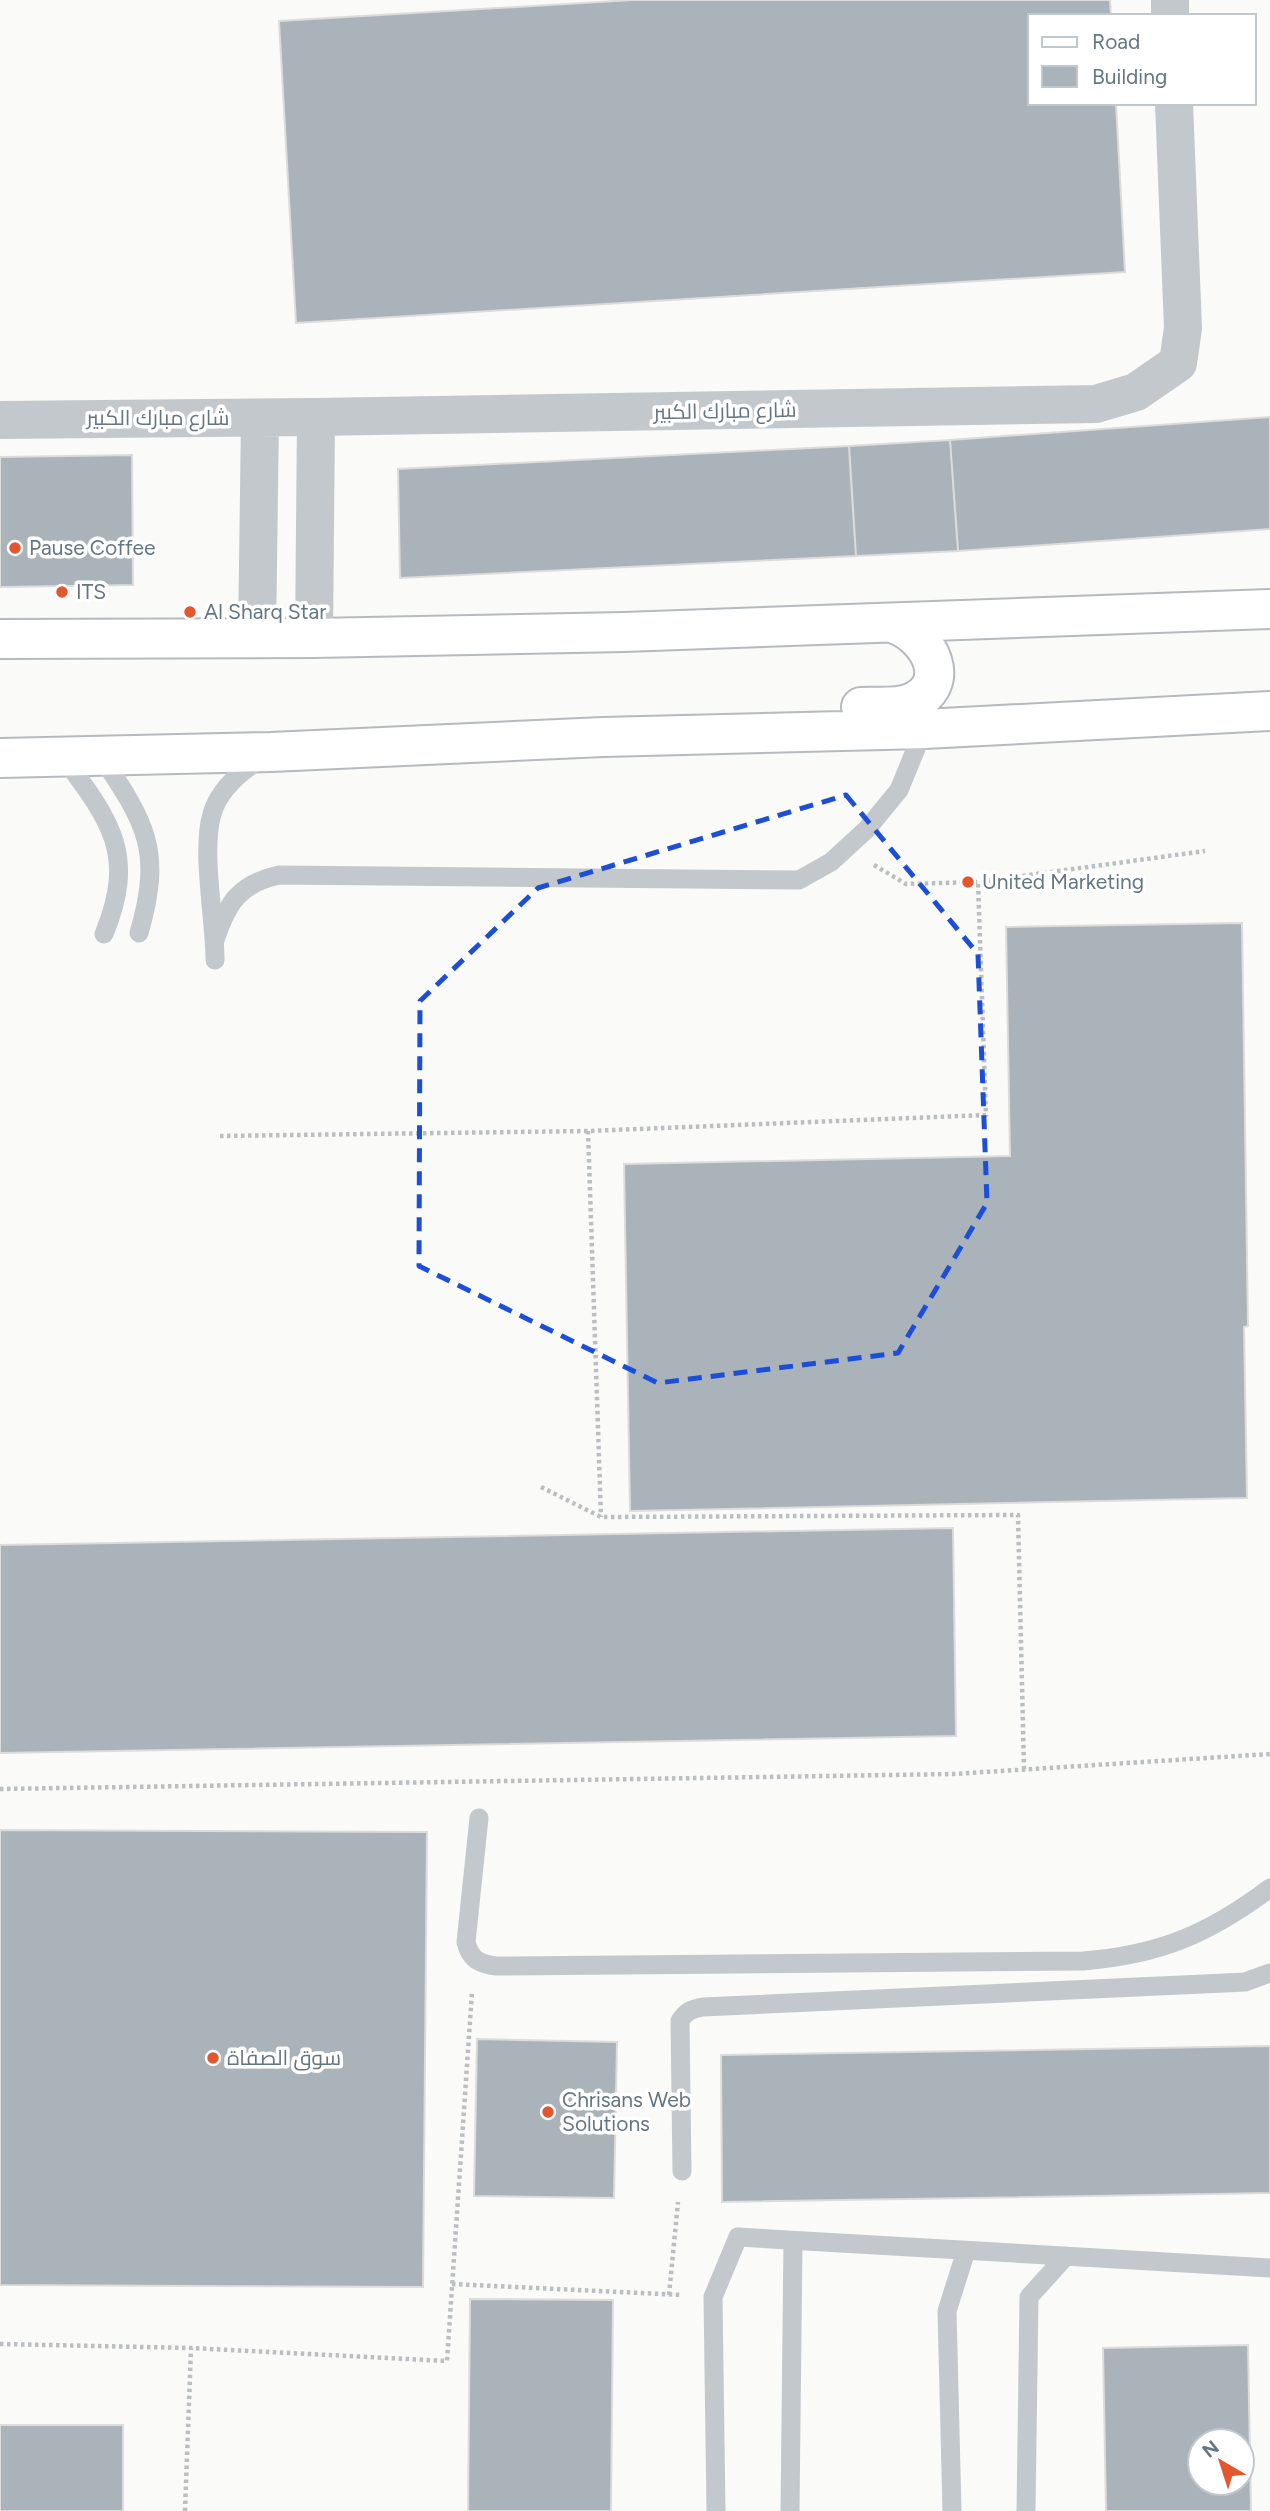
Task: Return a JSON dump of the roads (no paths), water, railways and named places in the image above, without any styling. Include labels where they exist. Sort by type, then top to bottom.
[{"type":"main road","points":[[0,639],[314,638],[895,624],[1270,609]]},
{"type":"main road","points":[[603,737],[688,714],[894,706],[911,702],[923,694],[932,682],[933,663],[921,640],[908,629],[895,624]]},
{"type":"main road","points":[[0,758],[271,752],[603,737],[924,729],[1270,711]]},
{"type":"street","name":"شارع مبارك الكبير","points":[[0,420],[1096,404],[1136,392],[1178,363],[1184,328],[1174,105]]},
{"type":"street","points":[[314,638],[316,417]]},
{"type":"street","points":[[257,638],[260,418]]},
{"type":"lane","points":[[215,940],[222,918],[236,896],[255,883],[279,875],[799,880],[831,862],[867,829],[899,790],[924,729]]},
{"type":"lane","points":[[215,960],[209,851],[212,815],[218,801],[238,775],[271,752]]},
{"type":"lane","points":[[101,756],[132,804],[149,846],[150,890],[139,933]]},
{"type":"lane","points":[[63,757],[103,815],[112,832],[118,855],[120,872],[117,896],[104,934]]},
{"type":"lane","points":[[479,1818],[466,1942],[468,1952],[474,1959],[496,1966],[1069,1961],[1111,1958],[1159,1948],[1202,1932],[1270,1888]]},
{"type":"lane","points":[[682,2171],[680,2021],[685,2013],[693,2009],[1245,1982],[1270,1973]]},
{"type":"lane","points":[[716,2511],[713,2297],[738,2237],[1270,2268]]},
{"type":"lane","points":[[790,2511],[793,2241]]},
{"type":"lane","points":[[952,2511],[947,2311],[966,2250]]},
{"type":"lane","points":[[1026,2511],[1029,2297],[1066,2256]]},
{"type":"place","name":"Pause Coffee","points":[[15,548]]},
{"type":"place","name":"ITS","points":[[62,592]]},
{"type":"place","name":"Al Sharq Star","points":[[190,612]]},
{"type":"place","name":"United Marketing","points":[[968,882]]},
{"type":"place","name":"سوق الصفاة","points":[[213,2058]]},
{"type":"place","name":"Chrisans Web Solutions","points":[[548,2112]]}]
